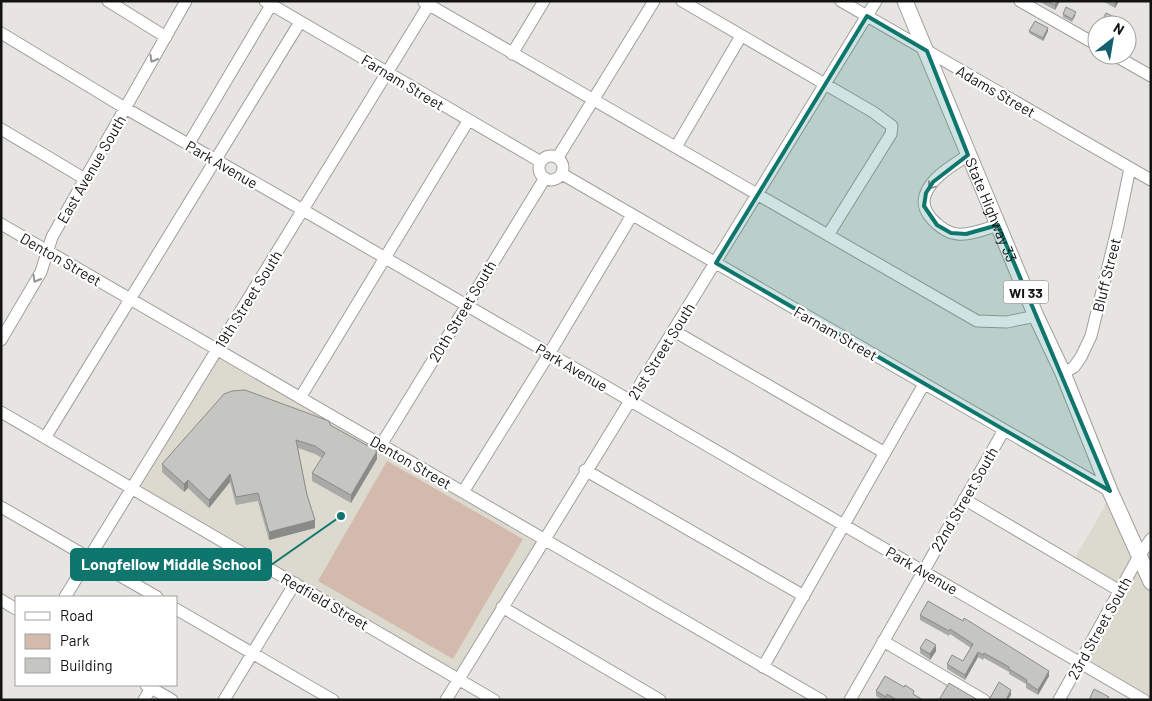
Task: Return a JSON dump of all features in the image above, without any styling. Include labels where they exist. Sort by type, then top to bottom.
[{"type":"main road","name":"State Highway 33","points":[[905,1],[1036,316],[1063,373],[1110,491],[1151,582]]},
{"type":"street","points":[[108,1],[166,37]]},
{"type":"street","name":"East Avenue South","points":[[1,340],[6,322],[41,272],[52,237],[186,1]]},
{"type":"street","points":[[512,54],[544,1]]},
{"type":"street","points":[[558,157],[654,1]]},
{"type":"street","points":[[682,1],[874,112],[892,126],[891,134],[828,235]]},
{"type":"street","name":"Adams Street","points":[[841,1],[1151,180]]},
{"type":"street","name":"21st Street South","points":[[446,700],[585,470],[630,402],[876,1]]},
{"type":"street","points":[[1020,1],[1087,39]]},
{"type":"street","points":[[427,2],[512,54],[977,321],[1007,322],[1036,316]]},
{"type":"street","name":"19th Street South","points":[[66,596],[387,73],[427,2]]},
{"type":"street","points":[[188,145],[268,3]]},
{"type":"street","name":"Farnam Street","points":[[268,3],[541,162]]},
{"type":"street","points":[[45,438],[300,22]]},
{"type":"street","name":"Park Avenue","points":[[1,33],[188,145],[303,210],[1144,700]]},
{"type":"street","points":[[676,147],[741,36]]},
{"type":"street","points":[[1132,65],[1151,76]]},
{"type":"street","points":[[300,398],[468,121]]},
{"type":"street","points":[[1,128],[85,179]]},
{"type":"street","points":[[968,155],[929,187],[924,200],[928,215],[944,230],[958,235],[998,225]]},
{"type":"street","points":[[546,156],[558,157],[564,167],[562,174],[556,179],[544,178],[539,169],[541,162],[546,156]]},
{"type":"street","name":"Bluff Street","points":[[1063,373],[1074,367],[1082,356],[1091,336],[1130,168]]},
{"type":"street","name":"Farnam Street","points":[[562,174],[1110,491]]},
{"type":"street","name":"20th Street South","points":[[381,445],[544,178]]},
{"type":"street","points":[[463,492],[549,354],[632,215]]},
{"type":"street","name":"Denton Street","points":[[1,224],[821,700]]},
{"type":"street","points":[[674,331],[885,453]]},
{"type":"street","points":[[764,666],[924,384]]},
{"type":"street","name":"Redfield Street","points":[[1,412],[494,700]]},
{"type":"street","name":"22nd Street South","points":[[850,700],[1004,430]]},
{"type":"street","points":[[585,470],[804,596]]},
{"type":"street","points":[[964,499],[1120,591]]},
{"type":"street","points":[[1,507],[155,596]]},
{"type":"street","name":"23rd Street South","points":[[1059,700],[1139,556],[1151,539]]},
{"type":"street","points":[[224,700],[295,583]]},
{"type":"street","points":[[1,600],[15,608]]},
{"type":"street","points":[[502,607],[660,700]]},
{"type":"street","points":[[178,610],[332,700]]},
{"type":"street","points":[[883,641],[984,700]]},
{"type":"street","points":[[144,700],[149,686],[172,700]]},
{"type":"highlighted area","points":[[867,16],[927,51],[968,155],[933,182],[926,193],[924,206],[937,225],[951,233],[966,234],[998,225],[1110,491],[716,263]]},
{"type":"shaded area","points":[[217,350],[543,539],[459,679],[131,488]]},
{"type":"shaded area","points":[[1110,491],[1138,556],[1151,539],[1151,700],[1144,700],[1081,663],[1120,591],[1072,563],[1104,508]]},
{"type":"green space","points":[[387,461],[523,539],[453,659],[318,581]]},
{"type":"building","points":[[1047,1],[1057,1],[1055,5]]},
{"type":"building","points":[[1066,7],[1076,12],[1072,19],[1063,14]]},
{"type":"building","points":[[1035,21],[1048,28],[1043,38],[1029,31]]},
{"type":"building","points":[[245,390],[329,421],[330,425],[377,451],[351,495],[312,473],[325,453],[315,446],[296,440],[307,495],[315,520],[269,532],[258,493],[236,497],[230,474],[209,500],[188,480],[184,484],[162,464],[224,394]]},
{"type":"building","points":[[928,601],[963,621],[964,618],[1049,671],[1038,690],[1026,682],[1027,680],[1009,669],[1009,667],[984,653],[983,655],[978,652],[965,675],[947,664],[952,655],[963,661],[973,644],[950,629],[949,631],[920,615]]},
{"type":"building","points":[[926,639],[936,645],[930,654],[920,648]]},
{"type":"building","points":[[885,676],[904,687],[905,685],[914,691],[913,694],[923,700],[897,700],[887,694],[886,697],[876,691]]},
{"type":"building","points":[[999,682],[1011,690],[1006,700],[989,700]]},
{"type":"building","points":[[949,683],[978,700],[939,700]]},
{"type":"building","points":[[1094,689],[1109,697],[1107,700],[1089,700]]},
{"type":"place","name":"Longfellow Middle School","points":[[341,516]]}]
